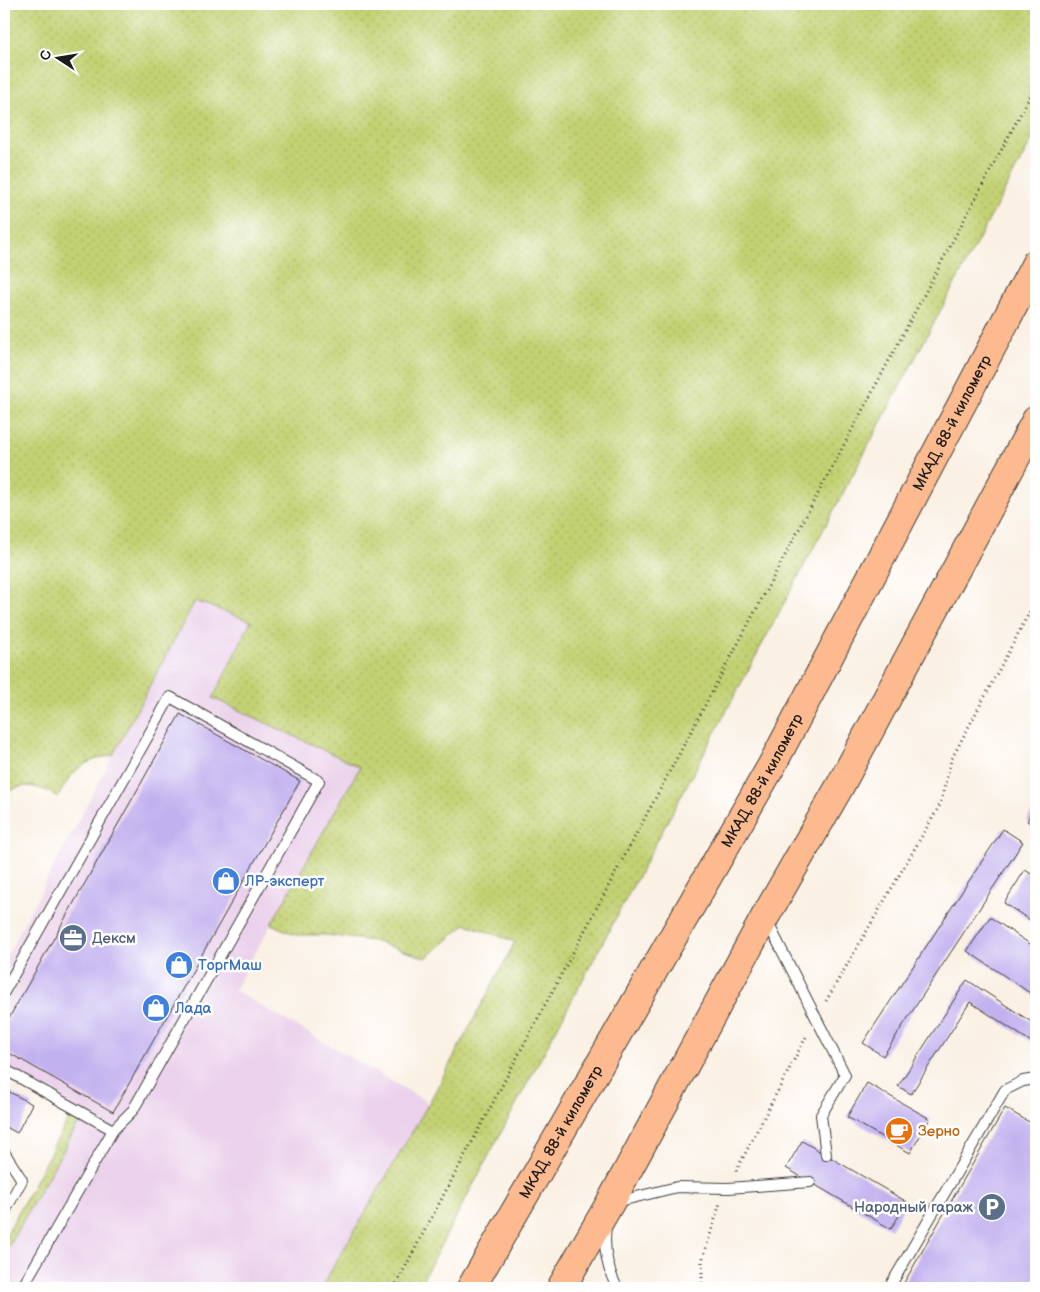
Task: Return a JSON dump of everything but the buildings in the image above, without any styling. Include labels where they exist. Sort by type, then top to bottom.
[{"type":"highway","name":"МКАД, 88-й километр","points":[[471,1288],[772,765],[1036,263]]},
{"type":"highway","points":[[561,1288],[610,1203],[765,917],[840,786],[1036,420]]},
{"type":"lane","points":[[4,992],[170,697],[318,781],[134,1110],[113,1130],[22,1288]]},
{"type":"lane","points":[[765,917],[845,1075],[821,1115],[826,1155]]},
{"type":"lane","points":[[4,1069],[113,1130]]},
{"type":"lane","points":[[889,1288],[1005,1090],[1023,1081],[1036,1079]]},
{"type":"lane","points":[[4,1152],[22,1180],[8,1195],[4,1213]]},
{"type":"lane","points":[[617,1288],[608,1271],[604,1240],[610,1203],[677,1187],[728,1188],[810,1182]]},
{"type":"path","points":[[394,1288],[418,1247],[676,756],[1036,84]]},
{"type":"path","points":[[702,1288],[702,1261],[718,1206],[816,1017],[940,805],[951,760],[1036,600]]},
{"type":"shaded area","points":[[195,601],[251,621],[214,698],[360,767],[234,990],[429,1103],[321,1288],[4,1288],[4,1239],[71,1114],[4,1078],[4,961]]},
{"type":"green space","points":[[4,4],[1036,4],[1036,132],[418,1288],[321,1288],[429,1103],[515,942],[466,924],[426,958],[373,941],[326,935],[296,935],[271,924],[360,767],[213,698],[251,621],[195,601],[113,755],[93,760],[80,768],[69,779],[58,797],[31,786],[17,788],[4,796]]},
{"type":"green space","points":[[71,1114],[81,1119],[4,1254],[4,1239]]},
{"type":"place","name":"ЛР-эксперт","points":[[226,881]]},
{"type":"place","name":"Дексм","points":[[73,938]]},
{"type":"place","name":"ТоргМаш","points":[[179,965]]},
{"type":"place","name":"Лада","points":[[156,1008]]},
{"type":"place","name":"Зерно","points":[[899,1131]]},
{"type":"place","name":"Народный гараж","points":[[992,1207]]}]
